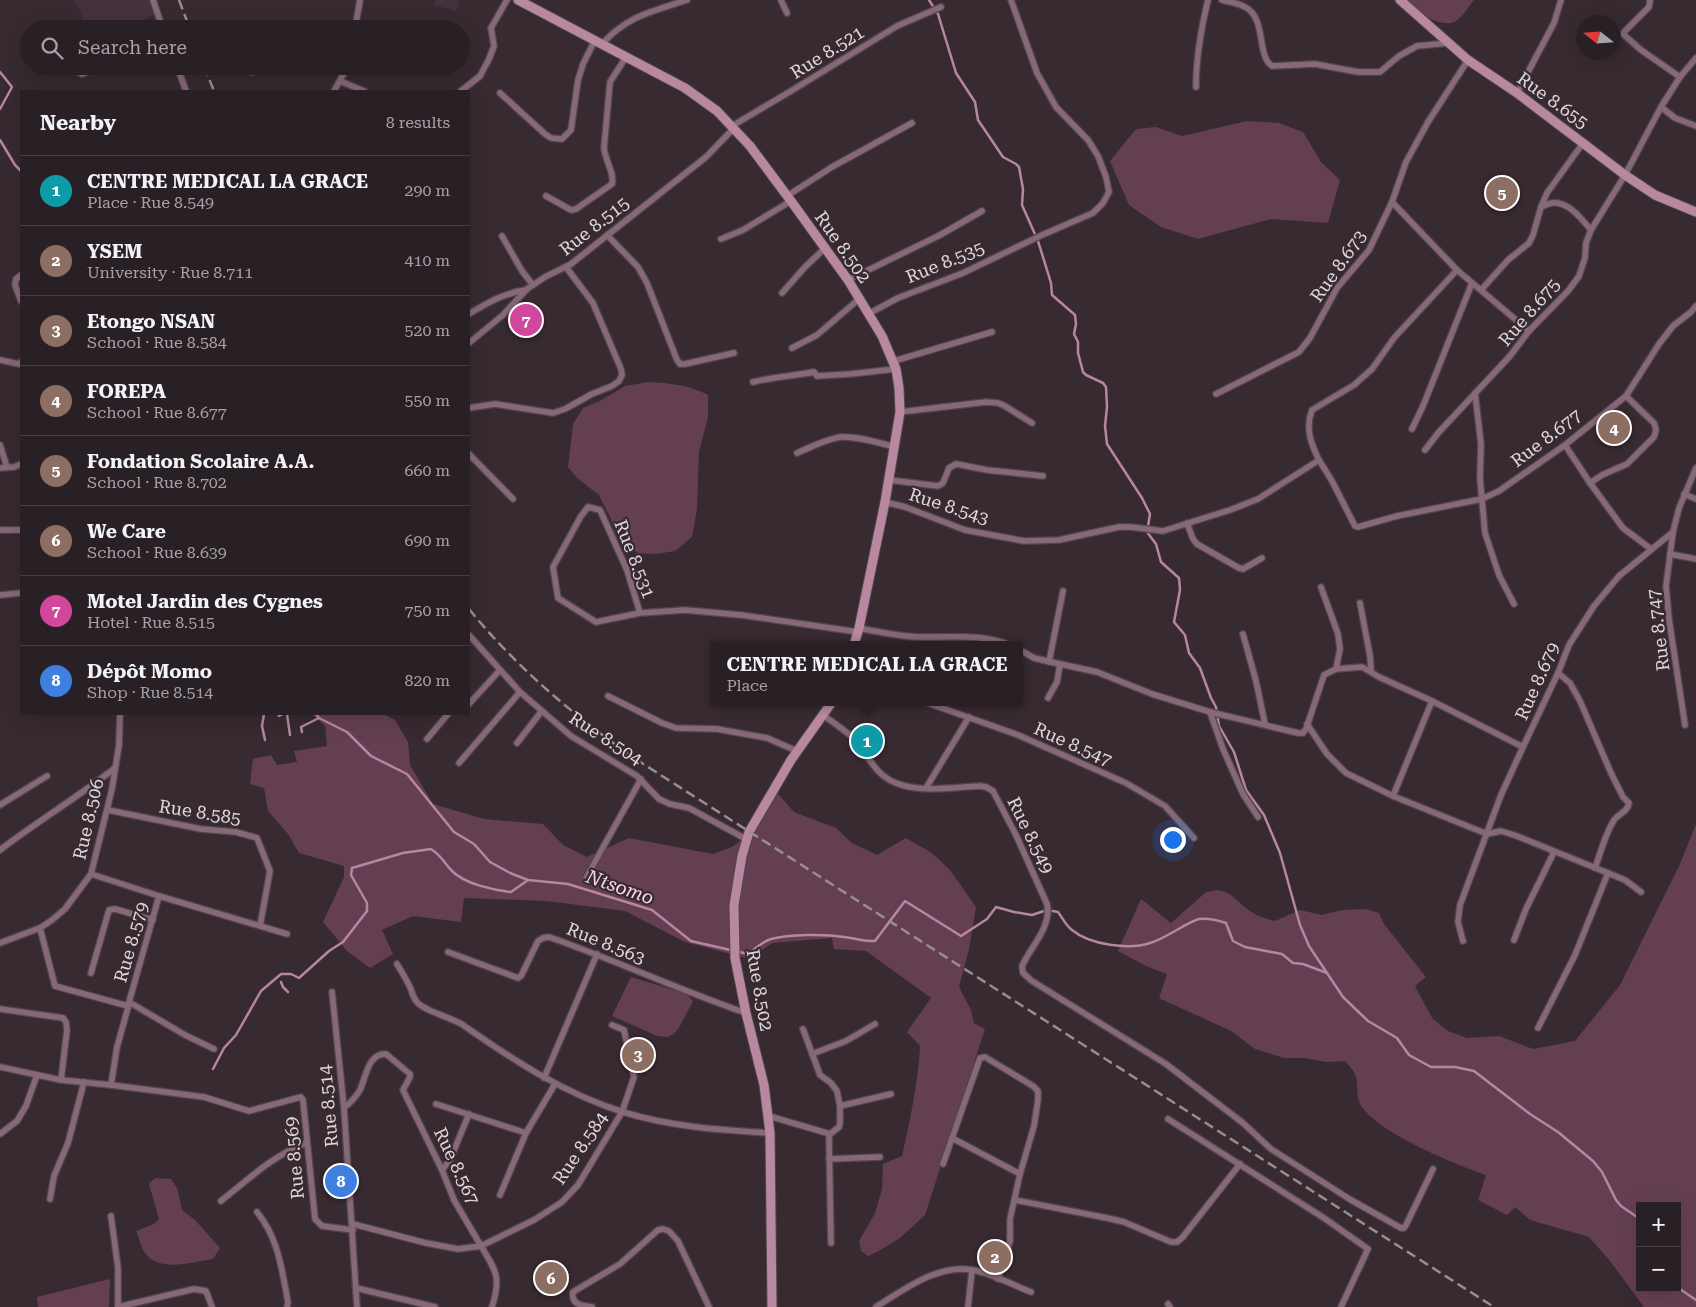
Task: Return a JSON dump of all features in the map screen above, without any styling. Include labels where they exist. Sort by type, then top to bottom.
[{"type":"main road","name":"Rue 8.502","points":[[518,0],[686,88],[717,111],[733,127],[789,198],[848,280],[882,336],[895,365],[899,388],[900,412],[885,502],[855,641]]},
{"type":"main road","name":"Rue 8.655","points":[[1400,0],[1468,60],[1517,93],[1625,175],[1655,195],[1696,212]]},
{"type":"main road","name":"Rue 8.502","points":[[772,1307],[770,1133],[764,1085],[746,1013],[735,958],[734,904],[746,839],[773,788],[830,706]]},
{"type":"street","points":[[153,0],[160,20]]},
{"type":"street","points":[[357,20],[360,0]]},
{"type":"street","points":[[462,90],[480,76],[489,59],[494,46],[491,28],[507,0]]},
{"type":"street","points":[[500,93],[545,134],[551,138],[562,140],[571,130],[578,80],[583,64],[598,42],[633,18],[687,0]]},
{"type":"street","points":[[781,0],[787,13]]},
{"type":"street","name":"Rue 8.535","points":[[868,314],[898,298],[989,261],[1093,213],[1103,203],[1109,192],[1106,177],[1098,156],[1088,140],[1056,107],[1037,73],[1011,0]]},
{"type":"street","points":[[1196,87],[1196,59],[1207,0]]},
{"type":"street","points":[[1222,0],[1245,7],[1256,18],[1266,59],[1272,66],[1315,64],[1358,72],[1380,72],[1399,56],[1417,46],[1448,43]]},
{"type":"street","points":[[1517,93],[1554,23],[1562,0]]},
{"type":"street","points":[[1650,0],[1649,7],[1624,34],[1641,50],[1680,77]]},
{"type":"street","name":"Rue 8.521","points":[[733,127],[896,26],[941,7]]},
{"type":"street","points":[[546,196],[571,210],[576,209],[612,184],[614,180],[605,157],[604,148],[610,82],[626,57]]},
{"type":"street","name":"Rue 8.675","points":[[1425,450],[1510,356],[1529,331],[1568,291],[1579,276],[1586,258],[1586,243],[1591,230],[1625,175],[1661,107],[1680,77],[1696,58]]},
{"type":"street","name":"Rue 8.673","points":[[1216,394],[1299,352],[1310,338],[1337,288],[1370,250],[1392,202],[1406,162],[1468,60]]},
{"type":"street","points":[[180,75],[186,90]]},
{"type":"street","points":[[335,90],[343,75]]},
{"type":"street","points":[[340,81],[362,90]]},
{"type":"street","points":[[1661,107],[1675,118],[1696,126]]},
{"type":"street","points":[[721,239],[744,230],[832,167],[912,123]]},
{"type":"street","name":"Rue 8.515","points":[[470,342],[503,315],[527,289],[566,267],[706,157],[733,127]]},
{"type":"street","points":[[1481,290],[1508,260],[1529,243],[1547,194],[1583,143]]},
{"type":"street","points":[[1392,202],[1457,270],[1529,331]]},
{"type":"street","points":[[1541,207],[1553,203],[1567,207],[1580,217],[1591,230]]},
{"type":"street","points":[[848,280],[940,235],[982,210]]},
{"type":"street","points":[[608,235],[638,267],[647,283],[680,364],[734,353]]},
{"type":"street","points":[[502,236],[522,271],[533,285]]},
{"type":"street","points":[[782,293],[825,248]]},
{"type":"street","points":[[470,408],[495,404],[553,413],[565,409],[619,381],[622,375],[621,369],[593,303],[566,267]]},
{"type":"street","points":[[1319,460],[1310,440],[1308,428],[1312,410],[1354,385],[1372,369],[1394,338],[1457,270]]},
{"type":"street","points":[[20,276],[16,279],[15,285],[20,299]]},
{"type":"street","points":[[1412,429],[1472,284]]},
{"type":"street","points":[[470,313],[496,298],[511,292],[527,289]]},
{"type":"street","points":[[792,348],[817,335],[859,298]]},
{"type":"street","name":"Rue 8.677","points":[[1319,460],[1332,481],[1354,526],[1358,527],[1397,516],[1482,500],[1565,445],[1626,396],[1673,326],[1696,306]]},
{"type":"street","points":[[753,382],[771,377],[780,378],[814,372],[818,376],[826,376],[895,365],[992,332]]},
{"type":"street","points":[[0,360],[20,363]]},
{"type":"street","points":[[1475,393],[1481,444],[1480,478],[1486,533],[1499,575],[1514,604]]},
{"type":"street","points":[[1590,483],[1602,475],[1627,464],[1654,437],[1656,430],[1654,423],[1626,396]]},
{"type":"street","points":[[900,412],[986,402],[998,403],[1032,424]]},
{"type":"street","points":[[797,453],[839,437],[849,437],[895,447]]},
{"type":"street","points":[[0,445],[3,467],[20,464]]},
{"type":"street","points":[[1565,445],[1623,528],[1651,549]]},
{"type":"street","points":[[470,455],[513,499]]},
{"type":"street","name":"Rue 8.543","points":[[885,502],[905,507],[965,530],[1024,540],[1050,540],[1131,527],[1163,531],[1258,499],[1319,460]]},
{"type":"street","points":[[889,480],[938,486],[943,483],[947,470],[956,464],[986,470],[1043,476]]},
{"type":"street","points":[[1673,532],[1684,494],[1696,468]]},
{"type":"street","points":[[1684,494],[1696,499]]},
{"type":"street","name":"Rue 8.531","points":[[640,613],[627,570],[600,510],[588,507],[552,567],[558,598],[596,622],[640,613],[685,610],[741,615],[897,635],[962,637],[996,641]]},
{"type":"street","points":[[1187,523],[1197,544],[1239,568],[1243,569],[1262,558]]},
{"type":"street","points":[[0,530],[20,530]]},
{"type":"street","name":"Rue 8.679","points":[[1370,671],[1378,677],[1432,701],[1523,747],[1569,645],[1594,606],[1619,576],[1673,532]]},
{"type":"street","name":"Rue 8.747","points":[[1673,532],[1666,586],[1669,619],[1686,725]]},
{"type":"street","points":[[1670,554],[1696,559]]},
{"type":"street","points":[[1321,587],[1338,634],[1340,649],[1336,669]]},
{"type":"street","points":[[1049,662],[1063,591]]},
{"type":"street","points":[[0,595],[20,593]]},
{"type":"street","points":[[1023,652],[1034,658],[1097,672],[1152,694],[1210,712],[1265,724],[1298,734],[1303,733],[1306,729],[1322,678],[1327,672],[1336,669],[1362,667],[1370,671],[1370,656],[1360,603]]},
{"type":"street","points":[[1243,634],[1265,724]]},
{"type":"street","name":"Rue 8.504","points":[[470,635],[520,692],[571,736],[641,779],[659,799],[670,804],[689,808],[746,839]]},
{"type":"street","points":[[1048,698],[1057,682],[1060,664]]},
{"type":"street","points":[[470,703],[500,670]]},
{"type":"street","points":[[1558,673],[1570,683],[1580,700],[1611,773],[1623,797],[1629,803],[1628,807],[1616,818],[1610,827],[1595,868]]},
{"type":"street","points":[[459,763],[520,692]]},
{"type":"street","points":[[608,696],[676,728],[717,729],[767,738],[797,751]]},
{"type":"street","points":[[1394,796],[1432,701]]},
{"type":"street","name":"Rue 8.547","points":[[937,706],[1018,735],[1126,784],[1165,806],[1194,838]]},
{"type":"street","points":[[517,743],[541,712]]},
{"type":"street","points":[[1210,712],[1223,749],[1243,794],[1258,817]]},
{"type":"street","name":"Rue 8.506","points":[[0,943],[40,928],[65,909],[91,874],[108,810],[115,768],[120,715]]},
{"type":"street","points":[[427,738],[447,715]]},
{"type":"street","name":"Rue 8.549","points":[[824,716],[855,740],[883,776],[894,783],[926,788],[980,786],[993,791],[1016,835],[1047,904],[1048,918],[1040,937],[1022,966],[1023,973],[1032,981],[1166,1064],[1243,1123],[1271,1149],[1351,1200],[1401,1228],[1404,1228],[1433,1169]]},
{"type":"street","points":[[926,788],[969,717]]},
{"type":"street","points":[[1307,724],[1327,754],[1346,773],[1394,796],[1487,834],[1501,831],[1608,873],[1625,880],[1641,892]]},
{"type":"street","points":[[1463,940],[1458,922],[1460,906],[1468,880],[1501,795],[1523,747]]},
{"type":"street","points":[[0,850],[38,822],[80,795],[115,768]]},
{"type":"street","points":[[0,804],[47,776]]},
{"type":"street","points":[[586,878],[641,779]]},
{"type":"street","name":"Rue 8.585","points":[[108,810],[192,828],[236,832],[257,838],[270,871],[260,926]]},
{"type":"street","points":[[1514,940],[1526,909],[1554,852]]},
{"type":"street","points":[[1538,1028],[1575,955],[1608,873]]},
{"type":"street","name":"Rue 8.579","points":[[91,874],[160,896],[128,1004],[214,1049]]},
{"type":"street","points":[[160,896],[287,934]]},
{"type":"street","points":[[91,973],[108,910],[115,909],[153,920]]},
{"type":"street","points":[[0,1067],[61,1080],[111,1084],[117,1047],[128,1004],[55,986],[40,928]]},
{"type":"street","name":"Rue 8.563","points":[[448,952],[518,978],[521,976],[538,941],[549,937],[746,1013]]},
{"type":"street","points":[[544,1078],[597,954]]},
{"type":"street","points":[[397,964],[415,1001],[421,1006],[449,1017],[555,1084],[622,1112],[686,1126],[770,1133]]},
{"type":"street","name":"Rue 8.514","points":[[332,992],[344,1108],[357,1307]]},
{"type":"street","points":[[0,1009],[63,1018],[66,1022],[67,1030],[61,1080]]},
{"type":"street","name":"Rue 8.584","points":[[482,1246],[534,1220],[562,1202],[578,1185],[622,1112],[635,1073],[624,1030],[612,1024]]},
{"type":"street","points":[[812,1054],[846,1041],[875,1024]]},
{"type":"street","points":[[803,1029],[820,1075],[831,1083],[837,1091],[840,1106],[839,1127],[830,1134],[831,1243]]},
{"type":"street","name":"Rue 8.567","points":[[344,1108],[356,1096],[373,1058],[380,1054],[386,1054],[410,1074],[410,1078],[403,1090],[442,1170],[454,1200],[482,1246]]},
{"type":"street","points":[[943,1164],[980,1058],[985,1057],[1033,1086],[1038,1091],[1034,1126],[1020,1174],[1010,1219],[1010,1241],[998,1279]]},
{"type":"street","points":[[0,1134],[17,1122],[26,1106],[37,1074]]},
{"type":"street","points":[[50,1199],[54,1176],[68,1143],[84,1082]]},
{"type":"street","name":"Rue 8.569","points":[[111,1084],[204,1097],[249,1111],[301,1097],[303,1100],[315,1219],[322,1226],[353,1227]]},
{"type":"street","points":[[500,1195],[526,1134],[555,1084]]},
{"type":"street","points":[[840,1106],[891,1094]]},
{"type":"street","points":[[436,1104],[526,1134]]},
{"type":"street","points":[[442,1170],[450,1160],[469,1114]]},
{"type":"street","points":[[768,1116],[830,1134]]},
{"type":"street","points":[[1168,1119],[1368,1248],[1341,1307]]},
{"type":"street","points":[[952,1138],[1020,1174]]},
{"type":"street","points":[[221,1201],[265,1165],[288,1150],[306,1143]]},
{"type":"street","points":[[829,1159],[880,1157]]},
{"type":"street","points":[[1015,1200],[1124,1222],[1171,1242],[1177,1242],[1240,1164]]},
{"type":"street","points":[[257,1212],[265,1221],[272,1234],[288,1302],[287,1307]]},
{"type":"street","points":[[111,1216],[118,1268],[118,1307],[194,1289],[206,1292],[212,1307]]},
{"type":"street","points":[[353,1227],[458,1250],[482,1246],[494,1266],[497,1278],[497,1291],[492,1307]]},
{"type":"street","points":[[592,1307],[574,1303],[572,1298],[574,1292],[620,1264],[658,1230],[663,1229],[669,1231],[678,1241],[709,1307]]},
{"type":"street","points":[[876,1307],[907,1288],[933,1276],[960,1269],[972,1270],[1031,1292]]},
{"type":"street","points":[[968,1307],[972,1270]]},
{"type":"street","points":[[356,1288],[435,1307]]},
{"type":"shaded area","points":[[74,0],[149,0],[155,14],[143,20],[83,20]]},
{"type":"shaded area","points":[[435,0],[459,0],[456,11],[434,5]]},
{"type":"shaded area","points":[[1404,0],[1474,0],[1459,19],[1450,23],[1443,23],[1428,18]]},
{"type":"shaded area","points":[[1247,121],[1279,123],[1303,132],[1321,162],[1340,180],[1328,223],[1271,219],[1198,239],[1161,227],[1129,205],[1110,161],[1136,129],[1156,127],[1182,136]]},
{"type":"shaded area","points":[[648,382],[679,385],[708,395],[708,417],[699,452],[697,509],[692,537],[675,551],[656,554],[638,553],[625,545],[615,533],[611,519],[599,495],[577,478],[568,467],[573,424],[583,408],[600,401],[625,386]]},
{"type":"shaded area","points":[[313,715],[385,715],[395,720],[408,742],[410,765],[433,804],[484,819],[543,824],[563,845],[587,857],[629,838],[713,854],[732,847],[747,836],[773,788],[794,812],[836,828],[852,843],[877,855],[906,838],[932,853],[950,870],[976,907],[969,949],[959,987],[971,1010],[974,1023],[985,1029],[925,1215],[900,1238],[877,1252],[868,1256],[861,1251],[859,1241],[875,1213],[882,1189],[883,1164],[902,1156],[916,1088],[920,1046],[907,1032],[931,998],[866,951],[834,949],[832,938],[772,943],[750,959],[685,942],[625,911],[547,901],[464,898],[461,922],[413,916],[382,930],[393,954],[370,968],[347,951],[323,922],[344,877],[344,866],[299,853],[288,834],[268,811],[264,788],[250,784],[253,759],[271,755],[277,765],[297,762],[294,751],[327,746],[325,726]]},
{"type":"shaded area","points":[[1696,824],[1696,1307],[1644,1307],[1610,1261],[1589,1237],[1530,1220],[1515,1207],[1507,1215],[1478,1200],[1486,1175],[1419,1147],[1371,1117],[1360,1103],[1355,1074],[1345,1061],[1326,1062],[1305,1058],[1284,1058],[1255,1049],[1231,1031],[1159,998],[1167,974],[1146,966],[1118,951],[1141,899],[1171,923],[1205,893],[1220,890],[1231,895],[1255,914],[1275,921],[1300,910],[1322,915],[1342,910],[1366,909],[1379,913],[1384,924],[1426,977],[1415,986],[1432,1018],[1448,1031],[1467,1038],[1499,1036],[1533,1049],[1575,1041],[1620,985],[1680,864]]},
{"type":"shaded area","points":[[631,977],[687,994],[693,1001],[674,1034],[667,1037],[657,1036],[612,1016]]},
{"type":"shaded area","points":[[155,1178],[171,1179],[177,1188],[182,1210],[195,1220],[220,1248],[213,1259],[185,1264],[165,1264],[156,1262],[143,1250],[136,1231],[154,1224],[159,1219],[149,1184]]},
{"type":"shaded area","points":[[110,1279],[109,1307],[38,1307],[37,1297]]},
{"type":"waterway","points":[[929,0],[938,14],[956,73],[975,102],[978,120],[1003,157],[1019,167],[1023,189],[1022,205],[1038,241],[1051,283],[1052,295],[1075,315],[1074,334],[1078,342],[1078,353],[1083,372],[1103,383],[1106,387],[1107,407],[1105,426],[1107,444],[1142,498],[1150,514],[1147,532],[1156,544],[1161,562],[1179,578],[1180,590],[1174,622],[1185,635],[1189,653],[1200,668],[1216,707],[1219,726],[1234,752],[1246,790],[1264,815],[1280,853],[1300,925],[1309,946],[1343,997],[1368,1021],[1397,1038],[1409,1055],[1431,1067],[1455,1067],[1474,1071],[1530,1114],[1558,1132],[1593,1161],[1602,1172],[1616,1200],[1621,1206],[1636,1216]]},
{"type":"waterway","name":"Ntsomo","points":[[0,72],[12,87],[0,109]]},
{"type":"waterway","name":"Ntsomo","points":[[0,140],[20,170]]},
{"type":"waterway","points":[[264,715],[262,726],[265,740]]},
{"type":"waterway","points":[[287,715],[290,735]]},
{"type":"waterway","name":"Ntsomo","points":[[317,715],[319,718],[347,732],[371,756],[407,774],[454,832],[474,844],[490,862],[528,880],[568,884],[652,910],[691,941],[748,954],[768,940],[787,936],[828,935],[875,941],[905,901],[961,936],[987,919],[996,907],[1032,915],[1047,910],[1058,912],[1068,926],[1080,935],[1099,943],[1121,946],[1150,943],[1199,919],[1212,919],[1226,923],[1233,941],[1245,947],[1282,954],[1293,963],[1303,964],[1327,973]]},
{"type":"waterway","points":[[302,732],[301,727],[319,718]]},
{"type":"waterway","points":[[213,1069],[224,1048],[236,1035],[261,991],[281,974],[291,974],[299,978],[329,951],[343,942],[367,911],[367,903],[351,875],[352,868],[403,853],[431,849],[458,876],[480,886],[511,892],[528,880]]},
{"type":"waterway","points":[[281,982],[288,992]]},
{"type":"waterway","points":[[1681,1290],[1696,1300]]},
{"type":"railway","points":[[179,0],[187,20]]},
{"type":"railway","points":[[208,75],[214,90]]},
{"type":"railway","points":[[470,610],[506,651],[546,689],[589,725],[634,758],[1494,1307]]},
{"type":"place","name":"Fondation Scolaire A.A.","points":[[1502,193]]},
{"type":"place","name":"Motel Jardin des Cygnes","points":[[526,320]]},
{"type":"place","name":"FOREPA","points":[[1614,428]]},
{"type":"place","name":"CENTRE MEDICAL LA GRACE","points":[[867,741]]},
{"type":"place","name":"Etongo NSAN","points":[[638,1055]]},
{"type":"place","name":"Dépôt Momo","points":[[341,1181]]},
{"type":"place","name":"YSEM","points":[[995,1257]]},
{"type":"place","name":"We Care","points":[[551,1278]]}]
